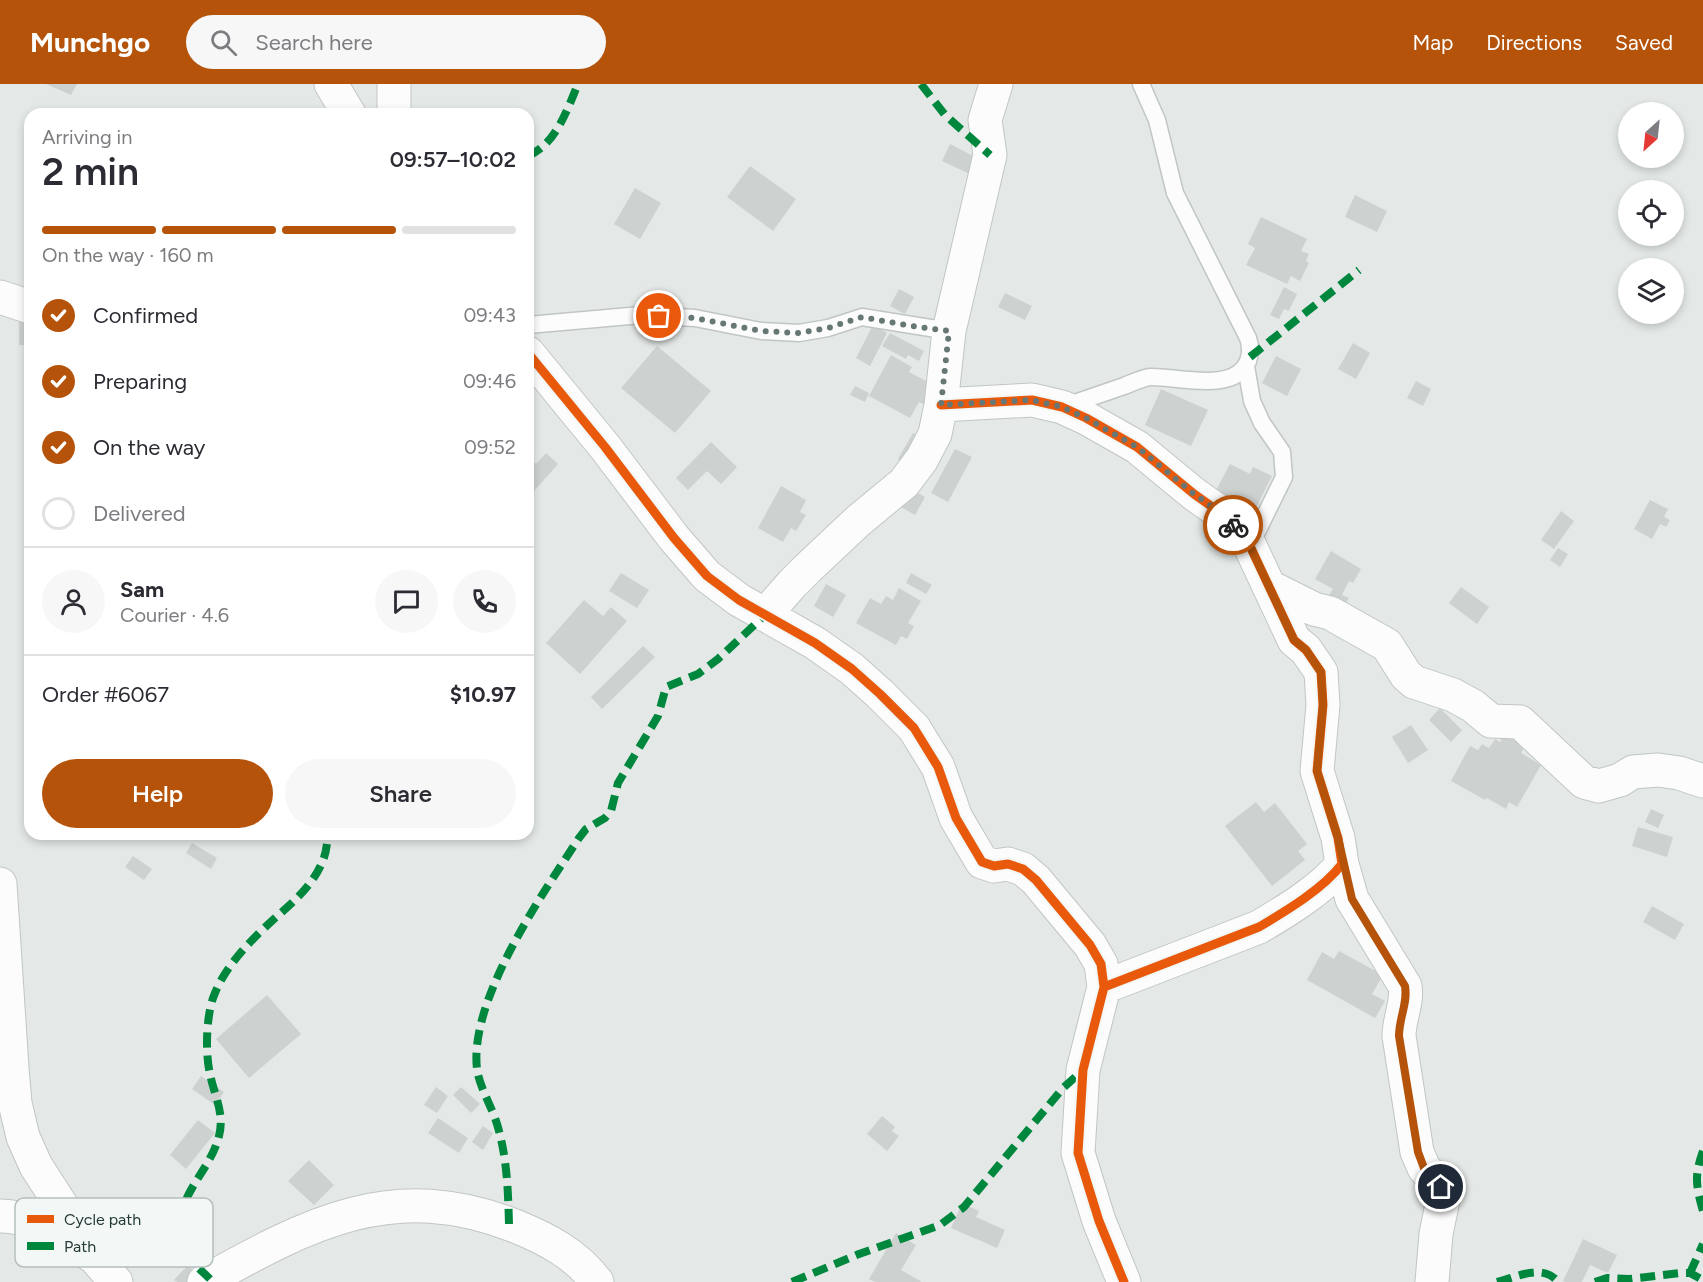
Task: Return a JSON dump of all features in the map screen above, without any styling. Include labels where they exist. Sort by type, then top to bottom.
[{"type":"street","points":[[331,84],[345,108]]},
{"type":"street","points":[[394,84],[394,108]]},
{"type":"street","points":[[765,615],[800,576],[858,521],[904,483],[922,459],[935,434],[941,405],[949,331],[990,155],[985,120],[996,84]]},
{"type":"street","points":[[0,297],[24,305]]},
{"type":"street","points":[[534,360],[706,576],[721,588],[815,643],[852,669],[880,694],[914,728],[938,767],[956,818],[982,862],[994,866],[1008,864],[1023,869],[1036,880],[1090,945],[1101,964],[1104,987],[1083,1070],[1078,1152],[1099,1221],[1124,1282]]},
{"type":"street","points":[[941,405],[1032,400],[1062,407],[1137,447],[1194,494],[1225,516],[1250,546],[1294,640],[1306,650],[1321,672],[1323,705],[1317,771],[1338,838],[1342,864],[1352,899],[1405,986],[1407,997],[1399,1027],[1399,1036],[1418,1152],[1424,1168],[1441,1187],[1444,1195],[1444,1205],[1437,1228],[1432,1282]]},
{"type":"street","points":[[1270,587],[1314,609],[1330,613],[1387,645],[1406,675],[1414,682],[1453,695],[1473,706],[1491,722],[1520,722],[1584,782],[1599,786],[1620,780],[1633,772],[1658,770],[1679,772],[1703,782]]},
{"type":"street","points":[[1104,987],[1259,927],[1282,914],[1334,875],[1342,864]]},
{"type":"street","points":[[0,884],[12,1068],[18,1119],[36,1166],[58,1198]]},
{"type":"street","points":[[204,1282],[314,1225],[368,1210],[405,1204],[449,1207],[502,1220],[561,1247],[589,1271],[597,1282]]},
{"type":"street","points":[[0,1216],[15,1218]]},
{"type":"lane","points":[[1141,84],[1157,120],[1175,193],[1251,347],[1246,366],[1252,401],[1262,423],[1282,452],[1284,477],[1250,546]]},
{"type":"lane","points":[[534,324],[641,315],[695,318],[761,331],[799,333],[828,328],[862,317],[949,331]]},
{"type":"lane","points":[[1062,407],[1149,377],[1206,380],[1230,378],[1239,374],[1246,366]]},
{"type":"building","points":[[46,84],[77,84],[71,95]]},
{"type":"building","points":[[950,144],[981,160],[974,176],[942,161]]},
{"type":"building","points":[[750,166],[796,199],[773,231],[727,197]]},
{"type":"building","points":[[635,188],[661,203],[640,239],[614,224]]},
{"type":"building","points":[[1355,195],[1387,211],[1377,232],[1345,217]]},
{"type":"building","points":[[1261,217],[1307,239],[1301,251],[1309,254],[1306,261],[1309,263],[1300,281],[1291,276],[1287,284],[1246,265],[1255,248],[1248,244]]},
{"type":"building","points":[[1284,287],[1297,294],[1289,311],[1284,309],[1279,319],[1270,315]]},
{"type":"building","points":[[899,289],[914,297],[905,314],[890,306]]},
{"type":"building","points":[[1005,293],[1032,306],[1025,320],[998,307]]},
{"type":"building","points":[[19,320],[24,320],[24,345],[19,345]]},
{"type":"building","points":[[873,325],[887,333],[870,366],[856,358]]},
{"type":"building","points":[[890,333],[924,351],[919,361],[908,355],[906,359],[882,346]]},
{"type":"building","points":[[1353,343],[1370,353],[1356,379],[1338,369]]},
{"type":"building","points":[[657,346],[711,391],[675,433],[621,388]]},
{"type":"building","points":[[891,355],[912,367],[909,372],[936,386],[925,405],[919,402],[910,418],[869,396]]},
{"type":"building","points":[[1276,356],[1301,369],[1287,396],[1262,383]]},
{"type":"building","points":[[1416,381],[1431,389],[1423,406],[1407,398]]},
{"type":"building","points":[[855,386],[869,393],[865,402],[850,395]]},
{"type":"building","points":[[1161,389],[1208,410],[1191,446],[1145,425]]},
{"type":"building","points":[[913,433],[927,442],[912,468],[898,459]]},
{"type":"building","points":[[711,442],[737,467],[721,484],[707,471],[688,490],[676,478]]},
{"type":"building","points":[[955,449],[972,457],[948,502],[931,493]]},
{"type":"building","points":[[546,453],[558,464],[534,491],[534,462],[536,464]]},
{"type":"building","points":[[1230,464],[1250,474],[1253,467],[1272,476],[1253,514],[1214,494]]},
{"type":"building","points":[[781,486],[806,500],[800,512],[806,515],[796,531],[791,528],[783,542],[758,528]]},
{"type":"building","points":[[909,488],[925,497],[915,515],[899,506]]},
{"type":"building","points":[[1650,500],[1668,509],[1664,517],[1670,520],[1666,527],[1660,524],[1652,539],[1634,529]]},
{"type":"building","points":[[1561,511],[1574,521],[1554,549],[1541,540]]},
{"type":"building","points":[[1558,548],[1568,554],[1560,567],[1550,560]]},
{"type":"building","points":[[1331,551],[1361,569],[1353,583],[1349,581],[1342,595],[1349,598],[1343,607],[1327,598],[1333,589],[1315,579]]},
{"type":"building","points":[[621,573],[649,590],[637,608],[609,591]]},
{"type":"building","points":[[911,573],[932,585],[926,594],[906,583]]},
{"type":"building","points":[[826,584],[846,595],[833,617],[814,606]]},
{"type":"building","points":[[1461,587],[1489,607],[1477,624],[1449,603]]},
{"type":"building","points":[[899,588],[921,601],[908,623],[914,626],[907,639],[901,636],[896,645],[856,623],[870,598],[881,604],[886,596],[893,600]]},
{"type":"building","points":[[584,600],[603,616],[611,607],[627,621],[580,674],[546,643]]},
{"type":"building","points":[[643,646],[655,657],[602,709],[591,697]]},
{"type":"building","points":[[1440,708],[1462,730],[1451,742],[1429,720]]},
{"type":"building","points":[[1411,725],[1428,750],[1408,763],[1392,737]]},
{"type":"building","points":[[1508,726],[1530,738],[1521,753],[1541,765],[1517,807],[1509,802],[1506,809],[1451,781],[1470,746],[1478,750],[1482,744],[1489,748],[1495,739],[1500,742]]},
{"type":"building","points":[[1256,802],[1264,812],[1275,803],[1307,844],[1298,851],[1305,860],[1272,886],[1225,826]]},
{"type":"building","points":[[1651,809],[1664,815],[1658,828],[1645,822]]},
{"type":"building","points":[[1638,827],[1673,837],[1667,857],[1632,846]]},
{"type":"building","points":[[192,843],[217,858],[211,869],[186,853]]},
{"type":"building","points":[[133,856],[152,869],[144,880],[125,867]]},
{"type":"building","points":[[1652,906],[1684,924],[1675,940],[1643,922]]},
{"type":"building","points":[[1339,951],[1383,975],[1372,994],[1385,1001],[1375,1018],[1307,980],[1322,952],[1334,959]]},
{"type":"building","points":[[267,995],[301,1034],[249,1078],[216,1039]]},
{"type":"building","points":[[201,1076],[224,1092],[215,1105],[192,1089]]},
{"type":"building","points":[[436,1087],[448,1096],[437,1113],[424,1105]]},
{"type":"building","points":[[461,1087],[480,1104],[471,1113],[453,1095]]},
{"type":"building","points":[[882,1116],[895,1127],[892,1131],[899,1136],[887,1151],[867,1134]]},
{"type":"building","points":[[438,1118],[468,1138],[459,1153],[428,1133]]},
{"type":"building","points":[[198,1120],[215,1133],[186,1169],[170,1155]]},
{"type":"building","points":[[483,1126],[493,1133],[483,1150],[472,1142]]},
{"type":"building","points":[[309,1160],[334,1185],[314,1205],[288,1181]]},
{"type":"building","points":[[962,1203],[979,1211],[976,1217],[1005,1230],[997,1248],[951,1228]]},
{"type":"building","points":[[896,1233],[916,1245],[901,1270],[922,1282],[875,1282],[869,1279]]},
{"type":"building","points":[[1583,1239],[1617,1255],[1608,1273],[1590,1265],[1582,1282],[1563,1281]]},
{"type":"building","points":[[186,1267],[190,1267],[198,1275],[191,1282],[174,1280]]},
{"type":"marked path","points":[[534,153],[553,135],[565,115],[578,84]]},
{"type":"marked path","points":[[921,84],[945,115],[990,155]]},
{"type":"marked path","points":[[1250,357],[1359,270]]},
{"type":"marked path","points":[[509,1224],[503,1149],[497,1124],[477,1069],[478,1041],[484,1011],[496,980],[528,918],[579,838],[586,829],[605,818],[611,811],[618,783],[658,716],[666,687],[698,674],[718,659],[765,615]]},
{"type":"marked path","points":[[187,1198],[209,1161],[219,1136],[220,1112],[207,1055],[208,1022],[212,1001],[226,972],[240,953],[312,880],[324,857],[328,840]]},
{"type":"marked path","points":[[792,1282],[859,1254],[940,1225],[964,1207],[1063,1088],[1083,1070]]},
{"type":"marked path","points":[[1703,1151],[1697,1181],[1703,1211]]},
{"type":"marked path","points":[[1690,1273],[1703,1244]]},
{"type":"marked path","points":[[198,1267],[210,1279]]},
{"type":"marked path","points":[[1497,1282],[1537,1272],[1552,1276],[1558,1282]]},
{"type":"marked path","points":[[1595,1282],[1607,1278],[1629,1279],[1680,1273],[1690,1273],[1703,1280]]},
{"type":"cycle path","points":[[534,360],[605,447],[674,538],[707,576],[739,600],[815,643],[852,669],[880,694],[914,728],[938,767],[956,818],[982,862],[994,866],[1008,864],[1023,869],[1036,880],[1090,945],[1101,964],[1104,987],[1083,1070],[1078,1153],[1099,1221],[1124,1282]]},
{"type":"cycle path","points":[[941,405],[1032,400],[1062,407],[1137,447],[1194,494],[1225,516],[1250,546],[1294,640],[1306,650],[1321,672],[1323,705],[1317,771],[1338,838],[1342,864],[1315,891],[1259,927],[1104,987]]},
{"type":"way so far","points":[[659,316],[695,318],[761,331],[799,333],[828,328],[862,317],[949,331],[941,405],[1032,400],[1062,407],[1137,447],[1194,494],[1225,516],[1233,525]]},
{"type":"route","points":[[1233,525],[1250,546],[1294,640],[1306,650],[1321,672],[1323,705],[1317,771],[1338,838],[1342,864],[1352,899],[1405,986],[1407,997],[1399,1027],[1399,1036],[1418,1152],[1420,1162],[1441,1187]]}]
